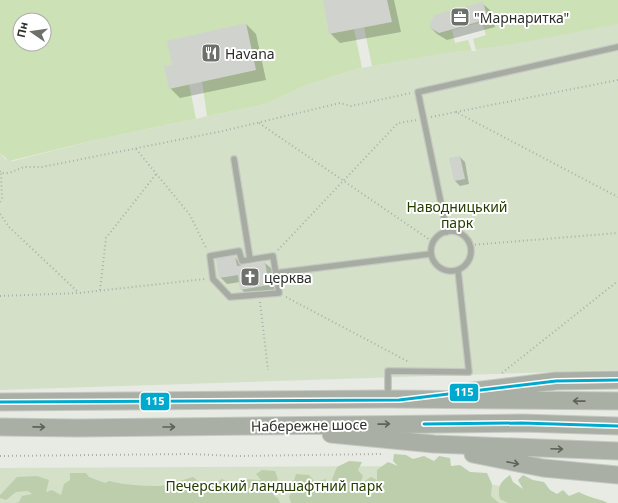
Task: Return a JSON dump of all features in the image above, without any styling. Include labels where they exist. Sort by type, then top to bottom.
[{"type":"main road","points":[[393,400],[556,381],[618,380]]},
{"type":"main road","name":"Набережне шосе","points":[[0,402],[393,400],[618,401]]},
{"type":"main road","name":"Набережне шосе","points":[[0,427],[78,428],[522,423],[618,426]]},
{"type":"main road","points":[[276,426],[434,444],[618,451]]},
{"type":"main road","points":[[434,444],[509,462],[543,468],[618,475]]},
{"type":"lane","points":[[447,232],[418,92],[618,47]]},
{"type":"lane","points":[[234,158],[250,259]]},
{"type":"lane","points":[[447,232],[460,234],[471,245],[467,262],[458,270],[446,271],[440,269],[432,260],[430,254],[433,242],[437,237],[447,232]]},
{"type":"lane","points":[[239,251],[242,261],[273,256],[279,293],[230,297],[213,278],[210,256],[239,251]]},
{"type":"lane","points":[[276,274],[430,254]]},
{"type":"lane","points":[[393,400],[388,371],[469,372],[458,270]]},
{"type":"path","points":[[456,112],[618,80]]},
{"type":"path","points":[[0,202],[2,198],[1,172],[9,173],[24,167],[42,168],[259,122],[340,103],[351,106],[418,92]]},
{"type":"path","points":[[259,122],[433,242]]},
{"type":"path","points":[[135,149],[157,173],[190,215],[210,256]]},
{"type":"path","points":[[100,291],[106,238],[157,173]]},
{"type":"path","points":[[0,214],[9,227],[79,293]]},
{"type":"path","points":[[471,245],[618,233]]},
{"type":"path","points":[[0,296],[79,293],[213,278]]},
{"type":"path","points":[[502,373],[618,281]]},
{"type":"path","points":[[279,293],[426,372]]},
{"type":"path","points":[[259,295],[268,370]]},
{"type":"path","points":[[0,456],[188,454],[238,456],[382,454]]},
{"type":"green space","name":"Наводницький парк","points":[[618,21],[618,370],[0,390],[0,153],[5,159],[13,161],[95,140],[265,104],[307,85],[356,69]]},
{"type":"green space","points":[[394,454],[406,455],[413,459],[424,456],[434,461],[439,456],[450,458],[451,466],[460,465],[470,472],[487,473],[492,484],[491,496],[499,503],[291,503],[289,497],[293,489],[284,486],[294,480],[296,474],[309,475],[315,482],[326,479],[326,486],[330,487],[331,493],[336,487],[332,479],[337,467],[349,461],[362,462],[358,470],[363,476],[360,484],[371,477],[377,480],[377,470],[388,462],[398,466],[393,461]]},
{"type":"green space","name":"Печерський ландшафтний парк","points":[[416,466],[480,482],[584,503],[0,503],[0,468]]},
{"type":"green space","points":[[262,470],[275,471],[278,479],[273,487],[274,496],[278,498],[280,503],[15,503],[19,502],[22,496],[32,494],[28,491],[16,492],[6,500],[0,498],[0,495],[17,477],[37,476],[49,480],[46,492],[52,490],[61,495],[64,484],[70,480],[70,473],[86,473],[89,477],[105,483],[109,481],[159,486],[172,484],[193,477],[202,484],[215,483],[222,479],[232,484],[240,479],[261,480],[256,474]]},
{"type":"green space","points":[[510,475],[513,482],[523,489],[518,480],[523,475],[533,480],[544,482],[550,490],[557,494],[563,490],[569,496],[579,492],[586,496],[608,503],[508,503],[500,499],[499,488],[504,480]]},
{"type":"shaded area","points":[[0,0],[618,0],[618,24],[508,45],[451,52],[356,69],[307,85],[265,104],[95,140],[9,161],[0,153]]},
{"type":"pier","points":[[482,22],[486,35],[473,39],[476,51],[472,51],[468,40],[455,43],[452,30]]},
{"type":"pier","points":[[364,27],[372,66],[362,68],[354,29]]},
{"type":"pier","points":[[202,81],[207,116],[196,119],[189,84]]},
{"type":"building","points":[[323,0],[387,0],[392,22],[329,34]]},
{"type":"building","name":"\"Марнаритка\"","points":[[483,2],[488,19],[439,33],[429,27],[434,15]]},
{"type":"building","name":"Havana","points":[[246,23],[256,70],[169,89],[164,66],[172,65],[167,41]]},
{"type":"building","points":[[460,156],[465,179],[454,181],[449,158]]},
{"type":"building","points":[[235,256],[237,266],[265,262],[269,285],[240,290],[238,275],[219,278],[216,259]]},
{"type":"transit line","name":"115","points":[[0,402],[399,400],[556,381],[618,380]]},
{"type":"transit line","name":"115","points":[[424,424],[522,423],[618,426]]},
{"type":"place","name":"\"Марнаритка\"","points":[[460,17]]},
{"type":"place","name":"Havana","points":[[211,53]]},
{"type":"place","name":"церква","points":[[250,277]]}]
